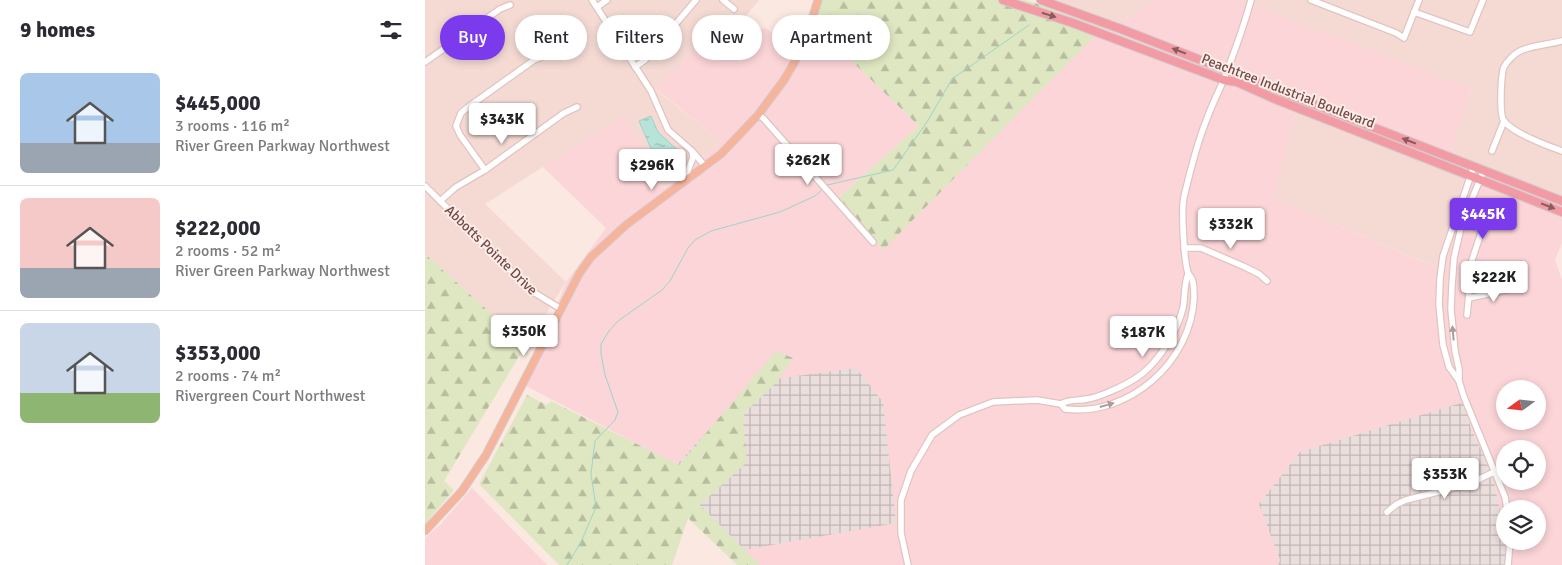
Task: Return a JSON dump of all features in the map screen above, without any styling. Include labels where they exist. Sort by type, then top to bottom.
[{"type":"highway","name":"Peachtree Industrial Boulevard","points":[[1003,0],[1081,26],[1224,80],[1237,82],[1275,99],[1562,212]]},
{"type":"highway","name":"Peachtree Industrial Boulevard","points":[[1041,0],[1121,29],[1562,201]]},
{"type":"main road","points":[[425,531],[462,491],[486,455],[579,274],[591,257],[626,225],[721,154],[758,115],[795,63],[806,38],[818,0]]},
{"type":"street","points":[[592,0],[651,91],[668,130],[692,151],[705,166]]},
{"type":"street","points":[[597,7],[607,0]]},
{"type":"street","points":[[635,67],[645,60],[696,0]]},
{"type":"street","points":[[723,0],[734,9]]},
{"type":"street","points":[[908,565],[901,533],[901,500],[911,471],[932,435],[959,415],[993,402],[1037,400],[1061,404],[1065,401],[1088,399],[1107,393],[1137,378],[1160,354],[1171,337],[1182,310],[1188,274],[1184,248],[1183,200],[1206,120],[1224,80],[1251,0]]},
{"type":"street","points":[[1311,0],[1396,33],[1404,38],[1419,0]]},
{"type":"street","points":[[1415,12],[1470,32],[1483,0]]},
{"type":"street","points":[[425,62],[500,9],[510,5]]},
{"type":"street","points":[[1492,151],[1503,121],[1501,112],[1503,68],[1511,58],[1522,50],[1562,42]]},
{"type":"street","points":[[485,170],[460,135],[456,126],[461,114],[534,60]]},
{"type":"street","points":[[440,201],[456,187],[485,170],[564,113],[577,107]]},
{"type":"street","points":[[758,115],[763,118],[873,242]]},
{"type":"street","points":[[1503,121],[1539,142],[1562,151]]},
{"type":"street","points":[[684,180],[691,167],[692,151]]},
{"type":"street","points":[[1473,166],[1443,256],[1439,304],[1443,345],[1449,367],[1459,381],[1505,500]]},
{"type":"street","points":[[1459,381],[1451,309],[1453,268],[1462,222],[1484,170]]},
{"type":"street","name":"Abbotts Pointe Drive","points":[[425,186],[530,290],[561,309]]},
{"type":"street","points":[[1467,315],[1472,260],[1488,211],[1509,215]]},
{"type":"street","points":[[1454,220],[1483,230]]},
{"type":"street","points":[[1184,248],[1201,248],[1245,267],[1259,274],[1267,281]]},
{"type":"street","points":[[1470,278],[1512,270]]},
{"type":"street","points":[[1061,404],[1065,409],[1072,410],[1106,406],[1141,391],[1159,375],[1173,358],[1185,336],[1192,316],[1194,297],[1192,279],[1188,274]]},
{"type":"street","points":[[1491,275],[1496,292]]},
{"type":"street","points":[[1469,298],[1515,288]]},
{"type":"street","points":[[1387,512],[1397,504],[1407,500],[1469,484],[1494,472]]},
{"type":"street","points":[[1508,565],[1509,550]]},
{"type":"shaded area","points":[[425,0],[759,0],[747,15],[692,15],[692,60],[697,60],[655,89],[721,142],[663,188],[624,115],[485,204],[566,282],[526,345],[425,254]]},
{"type":"shaded area","points":[[1049,0],[1158,0],[1099,32],[1047,7]]},
{"type":"shaded area","points":[[1158,0],[1241,0],[1472,89],[1448,160],[1299,102],[1274,198],[1435,267],[1463,183],[1463,169],[1562,201],[1562,243],[1555,260],[1562,280],[1562,565],[1505,565],[1508,556],[1507,550],[1546,550],[1546,500],[1498,500],[1493,475],[1471,429],[1464,402],[1280,561],[1278,565],[752,565],[738,551],[752,382],[678,465],[526,386],[566,282],[606,228],[543,167],[624,115],[664,188],[721,142],[655,88],[692,52],[692,60],[762,60],[762,29],[765,28],[772,33],[772,60],[851,60],[919,126],[838,198],[1099,32]]},
{"type":"shaded area","points":[[1241,0],[1562,0],[1562,201],[1474,174],[1464,169],[1463,183],[1436,267],[1274,198],[1299,102],[1448,160],[1472,89]]},
{"type":"shaded area","points":[[856,368],[883,402],[896,523],[738,551],[666,477],[752,382]]},
{"type":"shaded area","points":[[1464,402],[1471,429],[1493,475],[1498,500],[1496,500],[1496,550],[1507,550],[1508,556],[1505,565],[1278,565],[1280,560],[1259,504],[1300,452]]},
{"type":"shaded area","points":[[472,488],[547,565],[425,565],[425,538],[441,524]]},
{"type":"green space","points":[[821,0],[1025,0],[1047,7],[1099,32],[883,250],[838,198],[919,126],[851,60],[890,60],[890,15],[814,15]]},
{"type":"green space","points":[[425,254],[526,345],[444,481],[454,490],[425,524]]},
{"type":"green space","points":[[776,351],[793,358],[776,383],[745,412],[743,421],[747,462],[700,505],[760,565],[737,565],[688,518],[672,565],[559,565],[479,484],[527,395],[547,405],[551,401],[679,465]]},
{"type":"water","points":[[651,116],[658,132],[685,157],[662,174],[639,121]]},
{"type":"waterway","points":[[827,185],[893,170],[927,122],[952,79],[1029,25]]},
{"type":"waterway","points":[[567,565],[581,542],[596,507],[591,474],[595,441],[615,420],[618,412],[605,375],[601,354],[601,344],[609,331],[618,321],[662,290],[670,281],[688,248],[695,240],[711,231],[780,212],[815,196],[821,191]]}]
